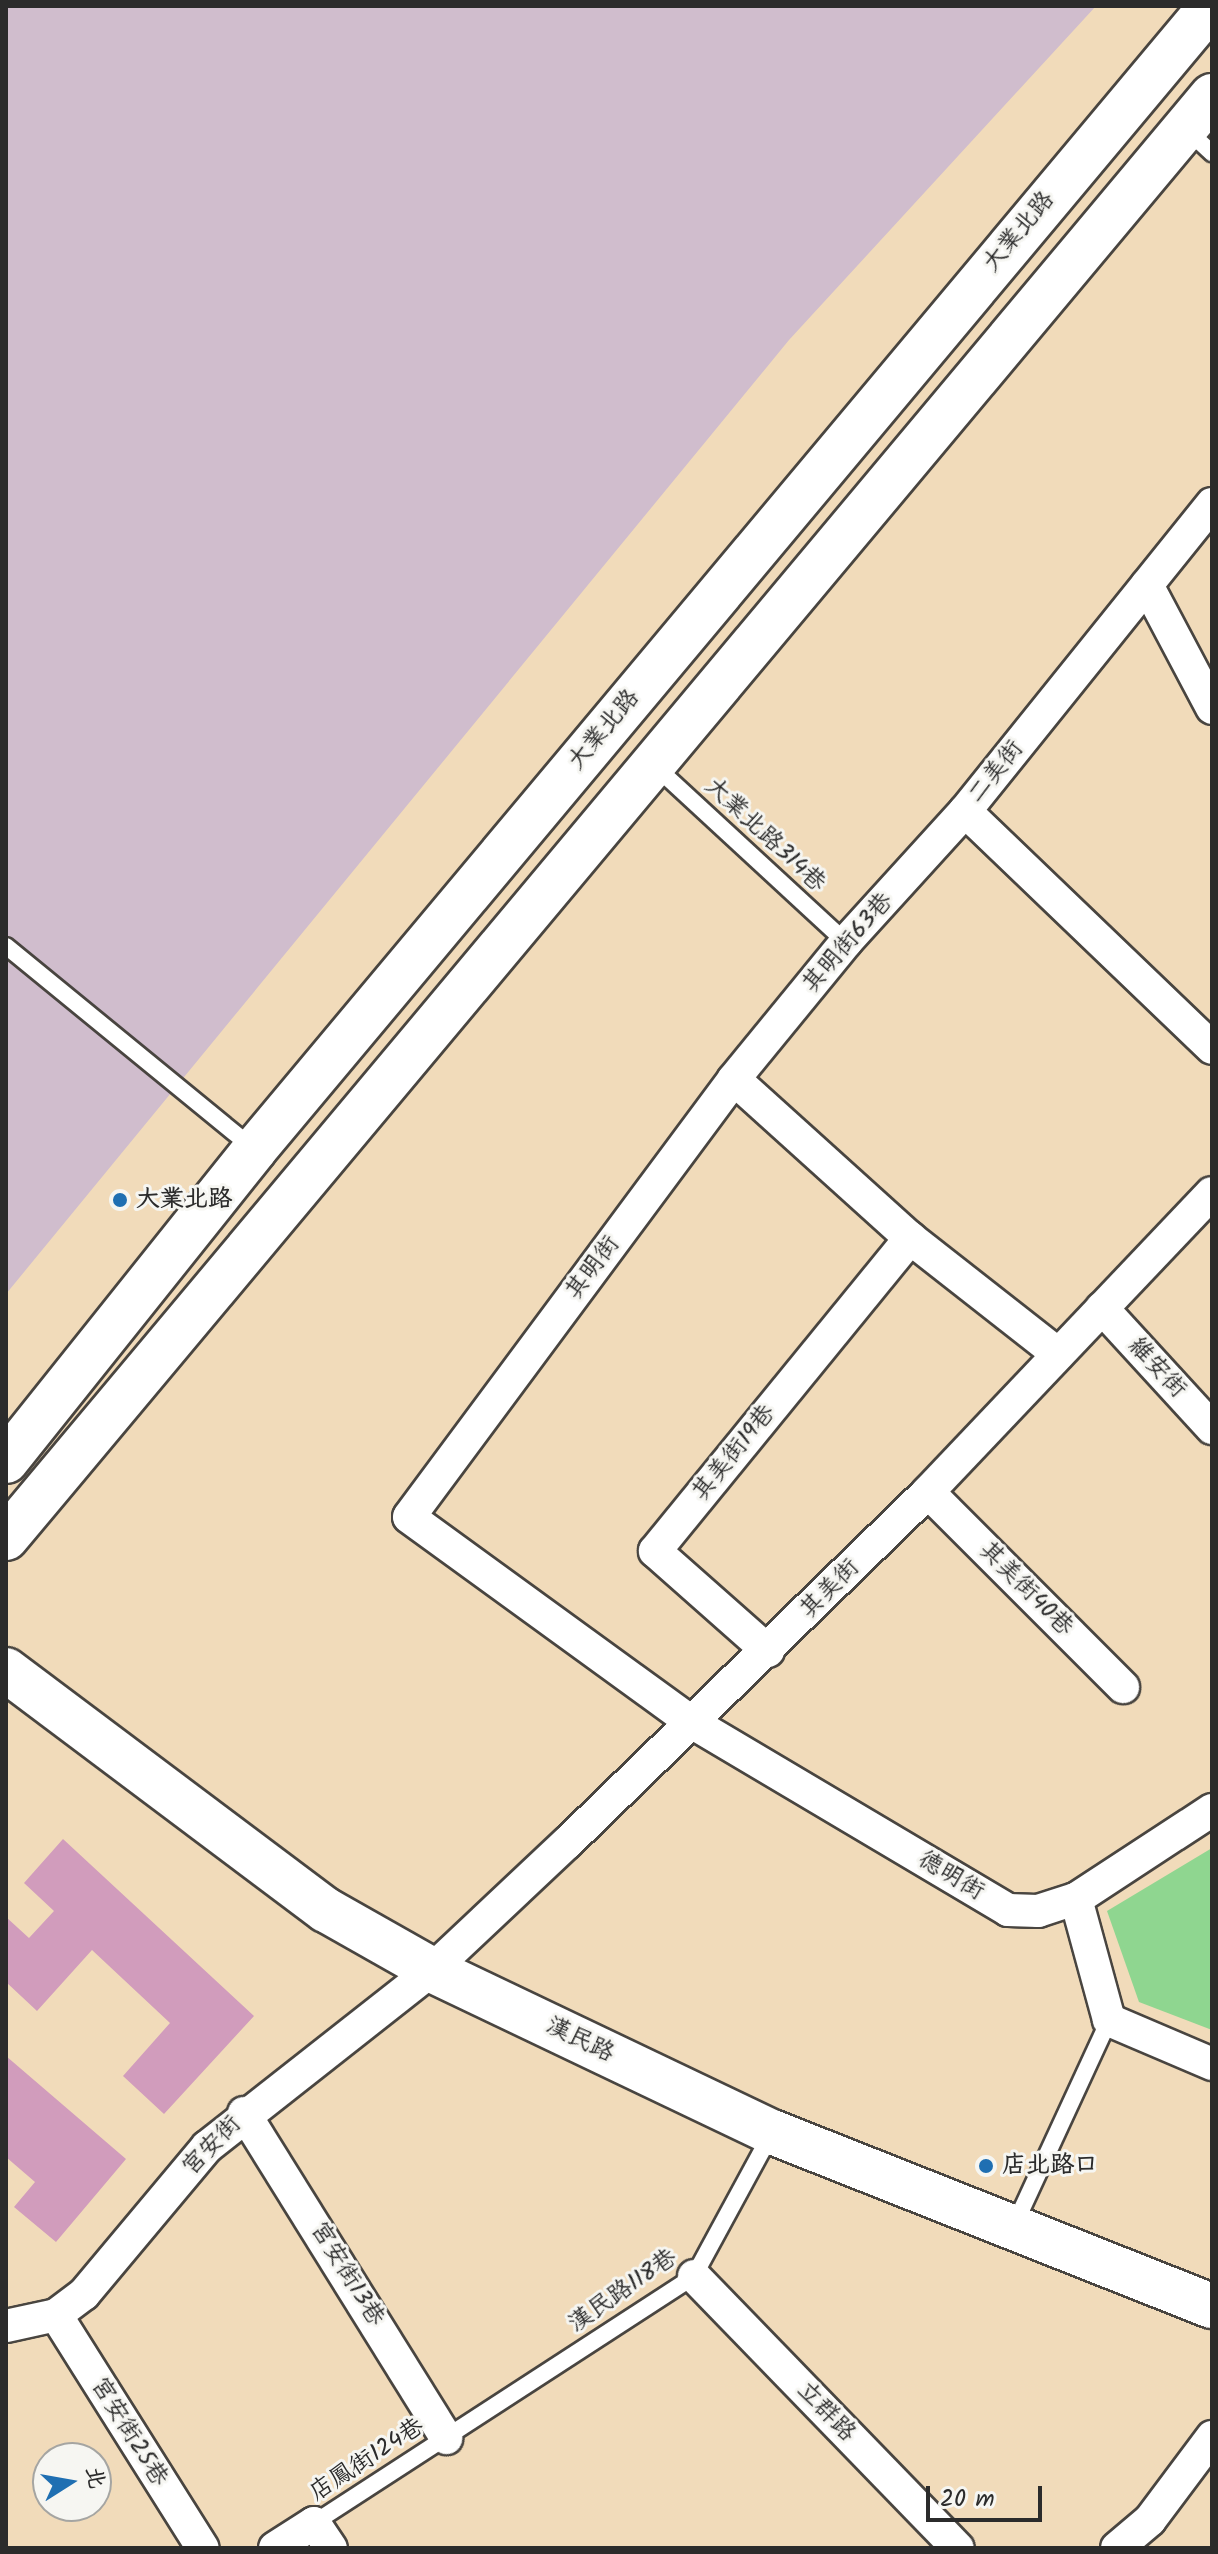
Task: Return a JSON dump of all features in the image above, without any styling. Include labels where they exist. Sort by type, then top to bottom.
[{"type":"street","name":"大業北路","points":[[6,1461],[255,1149],[1211,6]]},
{"type":"street","points":[[6,1538],[650,762],[1203,125]]},
{"type":"street","name":"二美街","points":[[1212,504],[965,811],[1212,1048]]},
{"type":"street","points":[[1147,585],[1212,708]]},
{"type":"street","name":"其明街63巷","points":[[734,1079],[846,942],[965,811]]},
{"type":"street","points":[[734,1079],[910,1238],[1058,1354]]},
{"type":"street","name":"其明街","points":[[693,1723],[409,1517],[734,1079]]},
{"type":"street","name":"其美街","points":[[432,1970],[768,1651],[928,1492],[1212,1193]]},
{"type":"street","name":"其美街19巷","points":[[768,1651],[655,1551],[910,1238]]},
{"type":"street","name":"維安街","points":[[1102,1308],[1212,1428]]},
{"type":"street","name":"其美街40巷","points":[[928,1492],[1123,1687]]},
{"type":"street","name":"漢民路","points":[[6,1670],[326,1910],[432,1970],[772,2132],[1212,2306]]},
{"type":"street","name":"德明街","points":[[693,1723],[1008,1910],[1038,1911],[1076,1899],[1212,1810]]},
{"type":"street","points":[[1076,1899],[1109,2020],[1212,2064]]},
{"type":"street","name":"宮安街","points":[[6,2326],[56,2315],[84,2294],[207,2147],[244,2113],[432,1970]]},
{"type":"street","name":"宮安街13巷","points":[[244,2113],[446,2438]]},
{"type":"street","name":"立群路","points":[[694,2276],[958,2548]]},
{"type":"street","name":"宮安街25巷","points":[[56,2315],[203,2548]]},
{"type":"street","points":[[1117,2548],[1150,2520],[1212,2437]]},
{"type":"street","points":[[275,2548],[322,2536]]},
{"type":"lane","name":"大業北路314巷","points":[[650,762],[846,942]]},
{"type":"lane","points":[[6,946],[255,1149]]},
{"type":"lane","points":[[1013,2228],[1109,2020]]},
{"type":"lane","name":"漢民路118巷","points":[[446,2438],[694,2276],[772,2132]]},
{"type":"lane","name":"店鳳街124巷","points":[[322,2536],[446,2438]]},
{"type":"shaded area","points":[[6,6],[1096,6],[789,340],[6,1294]]},
{"type":"green space","points":[[1212,1848],[1212,2030],[1139,2002],[1107,1911]]},
{"type":"building","points":[[63,1839],[254,2016],[164,2114],[123,2076],[170,2023],[92,1950],[37,2011],[6,1982],[6,1917],[29,1938],[54,1911],[24,1883]]},
{"type":"building","points":[[6,2056],[126,2159],[56,2242],[14,2207],[35,2182],[6,2157]]},
{"type":"place","name":"大業北路","points":[[120,1200]]},
{"type":"place","name":"店北路口","points":[[986,2166]]}]
